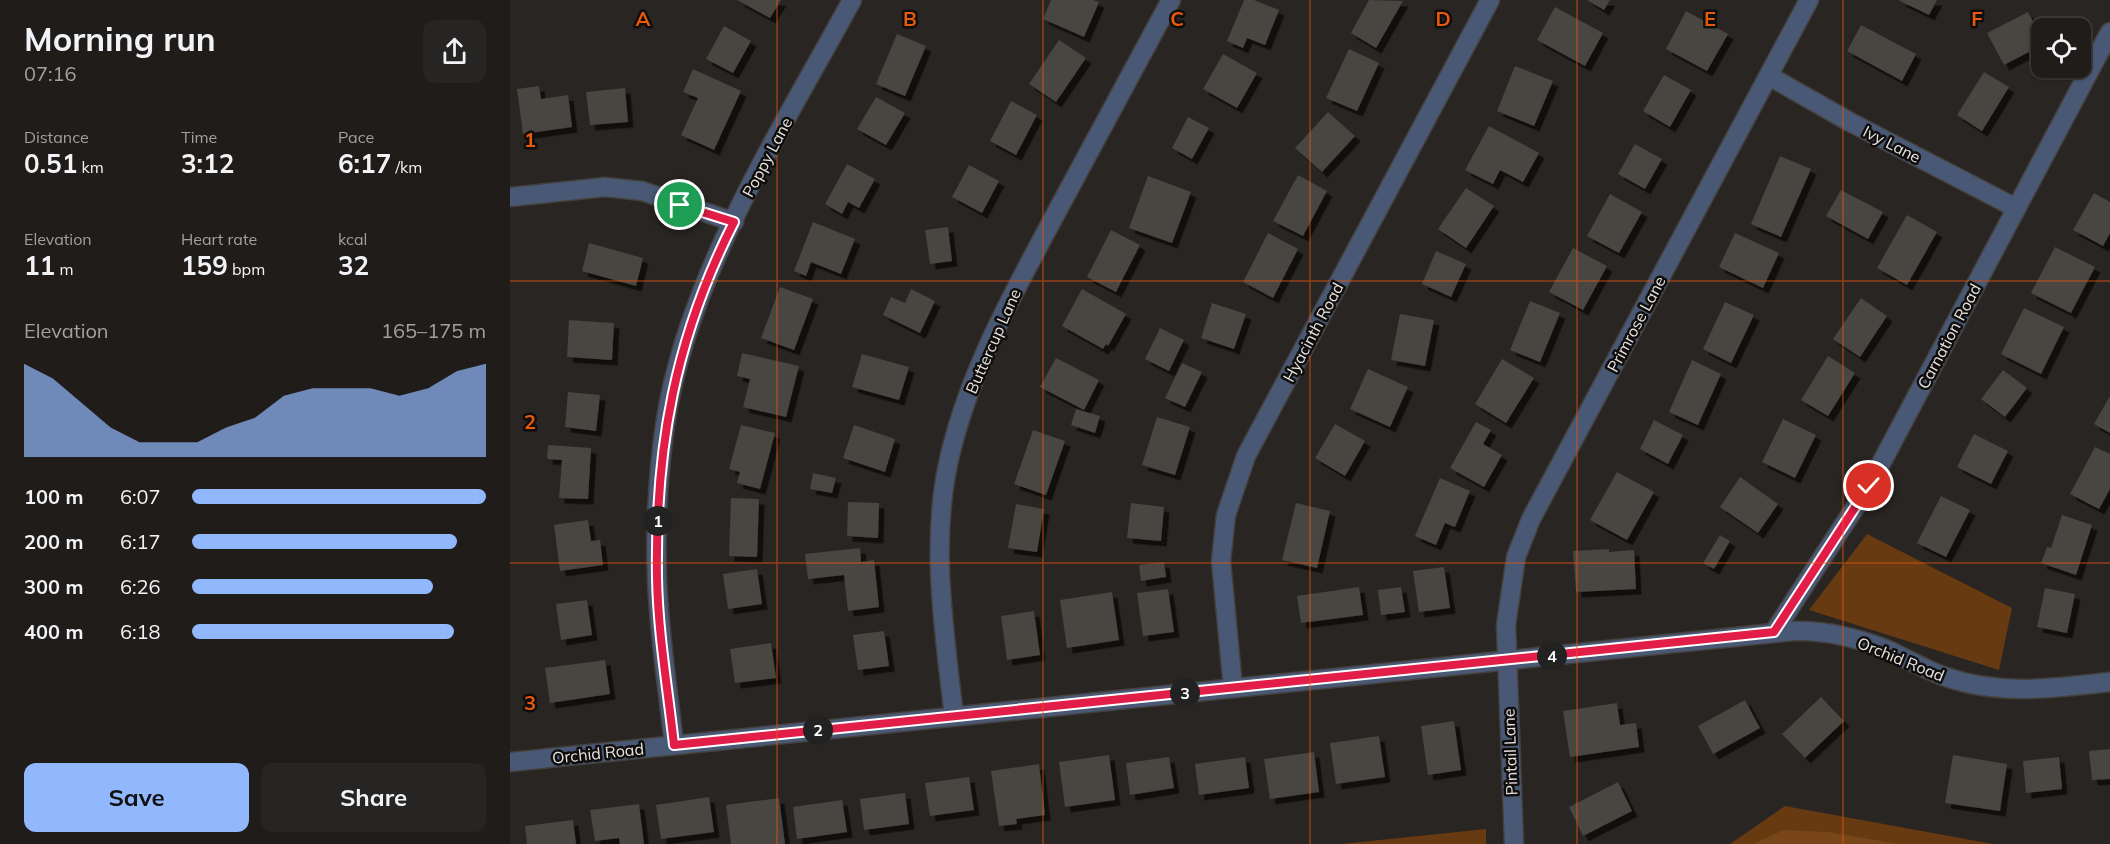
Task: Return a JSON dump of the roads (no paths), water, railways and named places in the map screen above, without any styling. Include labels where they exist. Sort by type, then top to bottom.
[{"type":"street","name":"Poppy Lane","points":[[674,745],[657,580],[658,503],[665,425],[675,373],[700,297],[734,222],[852,0]]},
{"type":"street","name":"Buttercup Lane","points":[[954,716],[941,608],[942,508],[951,452],[974,376],[999,320],[1171,0]]},
{"type":"street","name":"Hyacinth Road","points":[[1233,688],[1221,561],[1226,514],[1246,456],[1490,0]]},
{"type":"street","name":"Primrose Lane","points":[[1506,661],[1511,580],[1516,557],[1531,519],[1809,0]]},
{"type":"street","name":"Carnation Road","points":[[1774,632],[1869,486],[2110,32]]},
{"type":"street","name":"Ivy Lane","points":[[1769,76],[1850,122],[2016,208]]},
{"type":"street","points":[[510,197],[605,187],[642,190],[734,222]]},
{"type":"street","name":"Orchid Road","points":[[510,762],[1774,632],[1812,630],[1887,650],[1946,677],[1985,687],[2033,690],[2110,682]]},
{"type":"street","name":"Pintail Lane","points":[[1506,661],[1514,844]]}]
